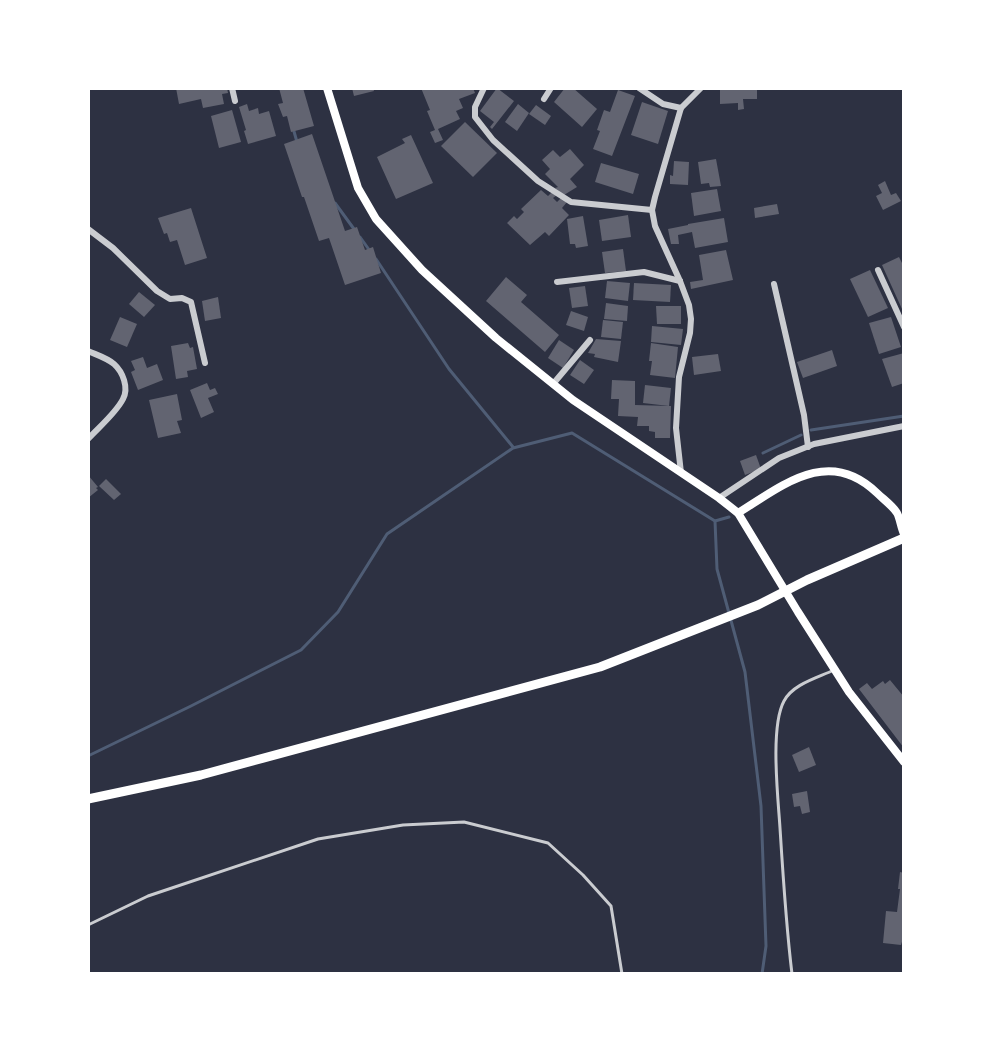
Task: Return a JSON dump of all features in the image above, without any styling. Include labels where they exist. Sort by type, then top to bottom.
[{"type":"main road","points":[[327,88],[358,188],[376,219],[422,270],[496,338],[573,400],[738,513],[849,692],[903,762]]},
{"type":"main road","points":[[88,799],[201,775],[600,667],[758,605],[903,536],[897,513],[866,482],[839,472],[821,470],[791,480],[738,513]]},
{"type":"street","points":[[232,88],[235,101]]},
{"type":"street","points":[[484,88],[475,107],[475,117],[493,140],[538,181],[571,202],[652,210]]},
{"type":"street","points":[[544,99],[551,88]]},
{"type":"street","points":[[639,88],[663,104],[681,108]]},
{"type":"street","points":[[681,473],[676,428],[679,377],[690,333],[691,319],[689,305],[655,226],[652,210],[681,108],[701,88]]},
{"type":"street","points":[[88,229],[113,248],[158,291],[170,299],[182,298],[190,302],[205,363]]},
{"type":"street","points":[[878,270],[903,327]]},
{"type":"street","points":[[557,282],[644,272],[680,280]]},
{"type":"street","points":[[774,284],[804,415],[807,447]]},
{"type":"street","points":[[553,384],[590,340]]},
{"type":"street","points":[[88,351],[114,364],[121,373],[126,392],[118,407],[88,439]]},
{"type":"street","points":[[719,498],[779,458],[814,444],[903,426]]},
{"type":"lane","points":[[792,974],[786,932],[778,795],[776,749],[780,710],[784,699],[792,690],[834,669]]},
{"type":"lane","points":[[903,767],[903,800]]},
{"type":"lane","points":[[88,925],[148,896],[318,839],[403,825],[464,822],[548,843],[583,875],[610,906],[622,974]]},
{"type":"building","points":[[176,88],[227,88],[228,93],[222,94],[224,104],[203,108],[201,99],[179,104]]},
{"type":"building","points":[[279,88],[303,88],[314,126],[291,132],[287,116],[283,117],[278,104],[283,103]]},
{"type":"building","points":[[352,88],[373,88],[374,91],[354,96]]},
{"type":"building","points":[[421,88],[473,88],[475,93],[459,99],[463,108],[456,111],[460,119],[438,129],[443,140],[435,143],[430,132],[435,130],[427,111],[430,110]]},
{"type":"building","points":[[497,88],[514,101],[492,129],[490,127],[494,122],[480,111]]},
{"type":"building","points":[[565,88],[573,88],[597,109],[582,127],[554,102]]},
{"type":"building","points":[[720,88],[757,88],[757,99],[743,99],[744,109],[738,110],[738,103],[720,104]]},
{"type":"building","points":[[618,90],[635,96],[612,156],[593,149],[600,131],[597,130],[604,110],[610,112]]},
{"type":"building","points":[[642,102],[668,111],[658,144],[631,135]]},
{"type":"building","points":[[247,104],[249,111],[258,108],[259,114],[269,111],[276,136],[248,144],[239,107]]},
{"type":"building","points":[[518,104],[529,113],[517,131],[505,122]]},
{"type":"building","points":[[536,105],[551,116],[545,125],[529,114]]},
{"type":"building","points":[[232,110],[241,142],[219,148],[211,116]]},
{"type":"building","points":[[465,122],[497,153],[473,177],[441,146]]},
{"type":"building","points":[[312,134],[345,231],[357,227],[365,250],[373,247],[381,273],[345,285],[329,238],[319,241],[284,144]]},
{"type":"building","points":[[411,135],[433,183],[396,199],[377,157],[405,143],[402,139]]},
{"type":"building","points":[[570,149],[584,165],[570,179],[577,187],[564,195],[555,188],[558,187],[545,174],[550,169],[542,160],[553,150],[560,157]]},
{"type":"building","points":[[716,159],[721,186],[710,187],[709,183],[701,184],[698,162]]},
{"type":"building","points":[[674,161],[689,162],[688,185],[670,184]]},
{"type":"building","points":[[601,163],[639,174],[633,194],[595,182]]},
{"type":"building","points":[[885,181],[891,195],[896,193],[901,201],[883,210],[876,196],[882,193],[878,185]]},
{"type":"building","points":[[717,189],[721,211],[694,216],[691,193]]},
{"type":"building","points":[[541,190],[548,196],[553,191],[557,195],[553,198],[557,202],[562,197],[567,202],[562,208],[569,215],[549,236],[545,232],[530,245],[507,223],[514,216],[517,219],[524,212],[521,209]]},
{"type":"building","points":[[777,204],[779,214],[755,218],[754,208]]},
{"type":"building","points":[[191,208],[207,258],[185,265],[177,240],[170,242],[158,218]]},
{"type":"building","points":[[628,215],[631,237],[602,241],[599,220]]},
{"type":"building","points":[[583,216],[588,246],[576,248],[575,244],[570,244],[567,219]]},
{"type":"building","points":[[724,218],[728,242],[695,248],[692,232],[678,235],[679,244],[671,244],[668,229]]},
{"type":"building","points":[[623,249],[626,271],[605,273],[602,252]]},
{"type":"building","points":[[726,250],[733,280],[691,289],[690,282],[703,280],[699,255]]},
{"type":"building","points":[[899,257],[904,267],[904,308],[902,309],[882,265]]},
{"type":"building","points":[[870,270],[888,308],[868,317],[850,279]]},
{"type":"building","points":[[506,277],[527,295],[521,302],[559,335],[545,352],[486,301]]},
{"type":"building","points":[[607,281],[630,283],[628,301],[605,298]]},
{"type":"building","points":[[634,283],[671,285],[670,302],[633,300]]},
{"type":"building","points":[[585,286],[588,306],[572,308],[569,288]]},
{"type":"building","points":[[139,292],[155,305],[144,317],[129,304]]},
{"type":"building","points":[[218,297],[221,318],[205,321],[202,301]]},
{"type":"building","points":[[606,303],[628,306],[627,321],[604,319]]},
{"type":"building","points":[[656,306],[681,306],[681,324],[657,324]]},
{"type":"building","points":[[571,311],[588,317],[584,331],[566,325]]},
{"type":"building","points":[[120,317],[137,324],[127,347],[110,340]]},
{"type":"building","points":[[891,317],[901,347],[879,354],[869,323]]},
{"type":"building","points":[[603,320],[623,322],[621,339],[601,337]]},
{"type":"building","points":[[652,326],[683,329],[681,345],[651,342]]},
{"type":"building","points":[[596,339],[621,341],[618,362],[594,357],[595,354],[588,353]]},
{"type":"building","points":[[559,340],[574,350],[563,368],[548,358]]},
{"type":"building","points":[[188,343],[190,348],[193,347],[197,369],[187,371],[188,377],[176,379],[171,346]]},
{"type":"building","points":[[651,343],[678,347],[675,378],[650,375]]},
{"type":"building","points":[[832,350],[837,366],[803,378],[797,362]]},
{"type":"building","points":[[904,353],[904,383],[892,387],[882,359]]},
{"type":"building","points":[[718,354],[721,371],[694,375],[692,357]]},
{"type":"building","points":[[143,357],[147,368],[157,364],[163,380],[138,390],[131,372],[135,370],[131,361]]},
{"type":"building","points":[[580,360],[594,370],[584,384],[570,375]]},
{"type":"building","points":[[612,380],[635,381],[635,405],[671,406],[670,438],[655,438],[655,432],[649,431],[649,426],[637,426],[638,417],[618,416],[619,399],[611,399]]},
{"type":"building","points":[[207,383],[210,390],[215,388],[218,394],[208,398],[214,412],[201,418],[190,390]]},
{"type":"building","points":[[645,385],[671,388],[669,406],[643,403]]},
{"type":"building","points":[[177,394],[182,420],[177,421],[181,433],[158,438],[149,400]]},
{"type":"building","points":[[756,455],[761,469],[745,475],[740,461]]},
{"type":"building","points":[[88,475],[98,490],[88,498]]},
{"type":"building","points":[[106,479],[121,494],[114,500],[99,486]]},
{"type":"building","points":[[890,680],[904,697],[904,748],[859,689],[867,683],[872,689],[883,681],[885,684]]},
{"type":"building","points":[[809,747],[816,765],[799,772],[792,755]]},
{"type":"building","points":[[807,791],[810,812],[802,814],[800,806],[794,807],[792,794]]},
{"type":"building","points":[[900,872],[904,873],[904,935],[901,945],[883,943],[886,911],[897,912]]},
{"type":"waterway","points":[[293,128],[297,142]]},
{"type":"waterway","points":[[335,203],[354,229]]},
{"type":"waterway","points":[[360,237],[370,251]]},
{"type":"waterway","points":[[376,259],[449,369],[513,447]]},
{"type":"waterway","points":[[811,430],[904,416]]},
{"type":"waterway","points":[[88,756],[301,650],[338,612],[387,534],[513,448],[572,433],[715,521]]},
{"type":"waterway","points":[[763,453],[801,435]]},
{"type":"waterway","points":[[729,517],[715,521],[717,569],[745,672],[761,806],[766,946],[762,974]]}]
